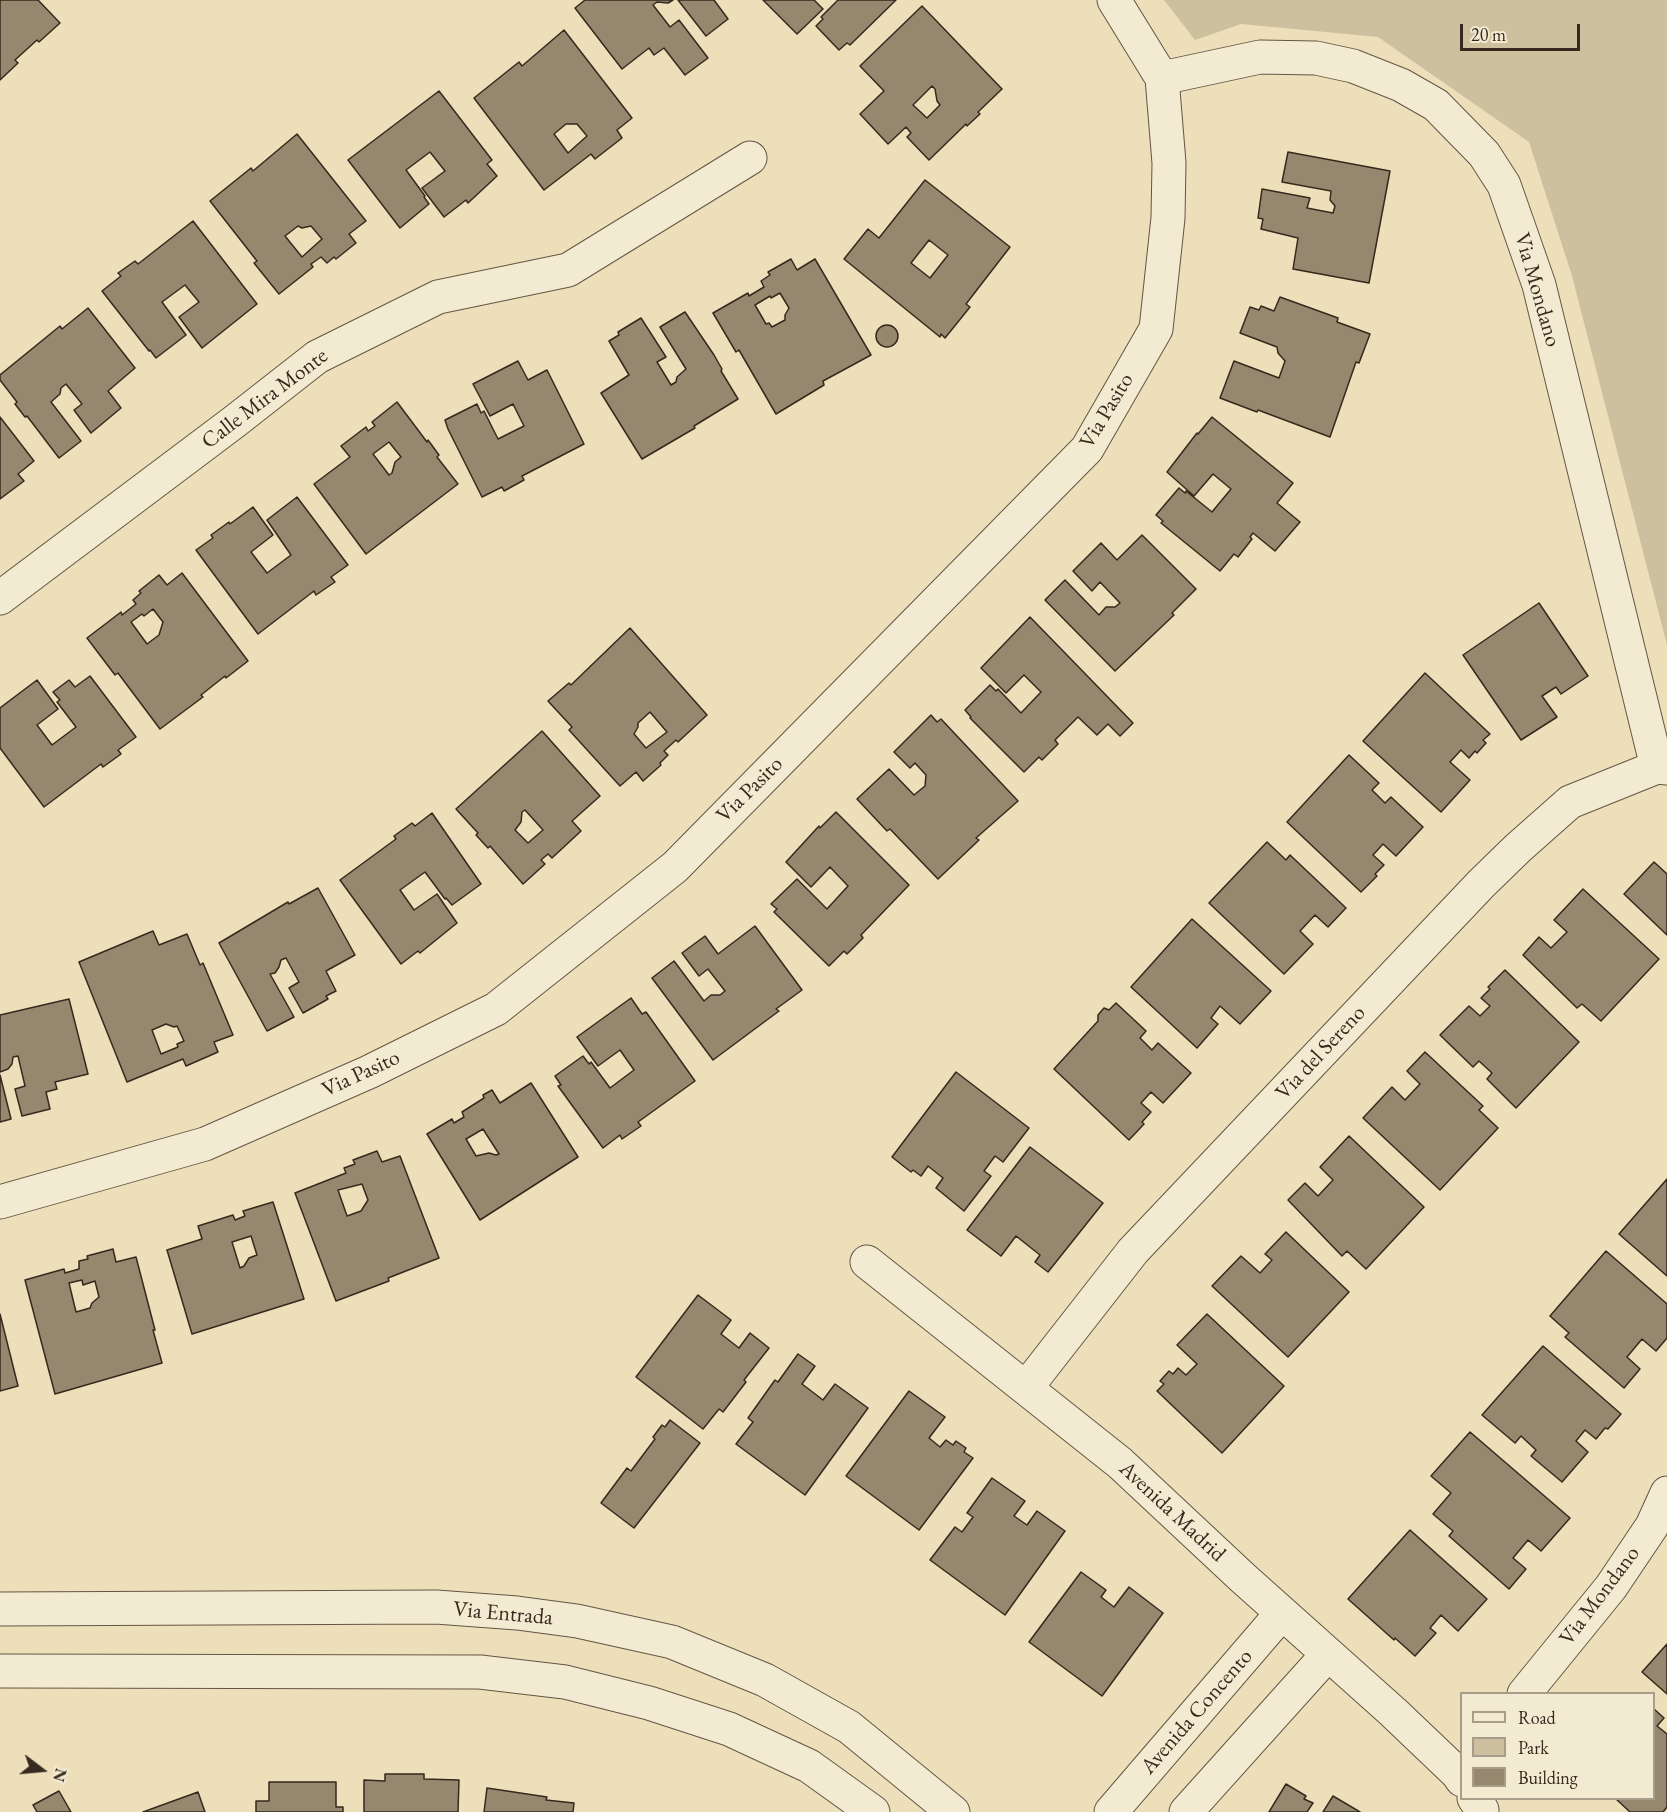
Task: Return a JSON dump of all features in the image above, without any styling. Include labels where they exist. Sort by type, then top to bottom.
[{"type":"street","points":[[1114,0],[1162,78]]},
{"type":"street","name":"Via Mondano","points":[[1162,78],[1260,57],[1316,58],[1353,66],[1401,85],[1436,105],[1484,154],[1504,185],[1539,285],[1662,768]]},
{"type":"street","name":"Via Pasito","points":[[0,1202],[205,1144],[369,1072],[496,1009],[675,867],[1087,448],[1156,329],[1168,207],[1169,164],[1162,78]]},
{"type":"street","name":"Calle Mira Monte","points":[[0,598],[317,357],[438,297],[568,270],[750,158]]},
{"type":"street","name":"Via del Sereno","points":[[1026,1388],[1133,1251],[1481,884],[1570,802],[1662,768]]},
{"type":"street","name":"Avenida Madrid","points":[[867,1262],[1120,1463],[1282,1613],[1394,1712],[1460,1779]]},
{"type":"street","name":"Via Mondano","points":[[1526,1692],[1611,1587],[1652,1526],[1667,1493]]},
{"type":"street","name":"Via Entrada","points":[[0,1609],[436,1607],[517,1613],[577,1622],[672,1642],[765,1680],[849,1726],[953,1812]]},
{"type":"street","name":"Avenida Concento","points":[[1112,1812],[1282,1613]]},
{"type":"street","points":[[1186,1812],[1328,1654]]},
{"type":"street","points":[[0,1671],[480,1672],[565,1682],[649,1703],[729,1729],[809,1767],[873,1812]]},
{"type":"green space","points":[[1164,0],[1667,0],[1667,645],[1572,276],[1529,142],[1378,37],[1241,24],[1195,40]]},
{"type":"building","points":[[0,0],[38,0],[60,23],[15,60],[18,63],[0,80]]},
{"type":"building","points":[[585,0],[673,0],[668,3],[657,2],[653,5],[670,27],[679,20],[708,58],[685,75],[664,48],[654,55],[649,48],[622,69],[575,8]]},
{"type":"building","points":[[678,0],[714,0],[728,19],[706,36]]},
{"type":"building","points":[[763,0],[814,0],[823,9],[797,34]]},
{"type":"building","points":[[838,0],[896,0],[850,45],[847,43],[839,50],[816,26],[823,19],[821,17]]},
{"type":"building","points":[[922,6],[1002,89],[978,112],[980,114],[967,126],[966,124],[929,160],[907,137],[911,133],[906,127],[888,144],[860,114],[884,91],[860,66]],"holes":[[[932,86],[940,105],[927,118],[913,105]]]},
{"type":"building","points":[[564,30],[632,118],[617,130],[622,138],[595,159],[591,154],[544,190],[474,98],[519,62],[522,66]],"holes":[[[566,124],[577,124],[587,136],[568,153],[554,134]]]},
{"type":"building","points":[[439,91],[492,160],[487,164],[497,176],[468,203],[466,200],[444,217],[422,188],[445,171],[430,152],[406,170],[429,204],[400,228],[348,160]]},
{"type":"building","points":[[297,134],[366,221],[349,234],[356,243],[336,259],[334,257],[327,263],[321,257],[311,264],[313,267],[279,294],[254,263],[257,261],[210,201],[251,168],[253,171]],"holes":[[[298,226],[302,228],[311,226],[322,239],[302,257],[285,236]]]},
{"type":"building","points":[[1288,152],[1390,171],[1369,283],[1293,269],[1298,238],[1261,229],[1263,219],[1258,218],[1262,189],[1310,198],[1307,208],[1333,213],[1335,206],[1330,200],[1331,191],[1282,182]]},
{"type":"building","points":[[925,180],[1010,247],[966,304],[970,307],[945,338],[941,334],[940,337],[844,259],[868,229],[879,238]],"holes":[[[929,240],[948,255],[930,278],[911,263]]]},
{"type":"building","points":[[193,221],[257,304],[202,348],[179,317],[199,302],[185,285],[162,302],[186,335],[156,358],[102,291],[121,276],[118,273],[135,261],[138,264]]},
{"type":"building","points":[[791,259],[797,270],[815,259],[871,355],[823,381],[824,385],[776,414],[739,350],[736,352],[713,313],[748,293],[749,296],[764,287],[761,281],[770,275],[768,272]],"holes":[[[780,293],[789,308],[785,320],[772,327],[769,323],[766,324],[755,305]]]},
{"type":"building","points":[[1280,297],[1338,318],[1337,322],[1370,334],[1359,363],[1356,362],[1330,437],[1220,398],[1234,361],[1279,378],[1285,361],[1278,353],[1277,347],[1240,333],[1250,307],[1259,310],[1261,306],[1274,311]]},
{"type":"building","points":[[88,308],[135,368],[108,391],[121,408],[91,433],[74,410],[82,404],[66,384],[61,388],[60,394],[51,402],[81,441],[59,458],[15,404],[17,402],[0,380],[0,375],[60,326],[62,329]]},
{"type":"building","points":[[685,312],[714,355],[738,399],[694,426],[695,428],[642,459],[601,393],[629,375],[609,341],[619,335],[618,332],[641,318],[666,357],[657,362],[671,385],[686,369],[660,327]]},
{"type":"building","points":[[887,325],[895,328],[898,336],[895,344],[887,347],[879,344],[876,336],[879,328]]},
{"type":"building","points":[[518,361],[528,380],[547,370],[584,444],[522,476],[524,480],[504,491],[502,487],[482,497],[445,420],[477,404],[481,413],[484,411],[498,439],[524,426],[513,404],[490,416],[473,384]]},
{"type":"building","points":[[397,402],[427,442],[428,440],[439,455],[437,457],[458,484],[366,554],[314,484],[350,457],[341,446],[366,427],[368,431],[375,426],[372,422]],"holes":[[[389,442],[401,457],[395,462],[392,473],[389,475],[373,454]]]},
{"type":"building","points":[[0,417],[34,461],[18,474],[24,481],[0,499]]},
{"type":"building","points":[[1212,417],[1293,483],[1277,503],[1300,522],[1275,551],[1253,533],[1250,537],[1252,539],[1238,557],[1234,554],[1220,571],[1161,523],[1163,521],[1156,515],[1179,488],[1212,512],[1231,489],[1213,474],[1194,496],[1167,472]]},
{"type":"building","points":[[297,497],[348,565],[331,577],[335,582],[316,595],[314,591],[258,634],[196,550],[213,538],[211,535],[253,507],[273,535],[251,552],[267,573],[291,555],[267,520]]},
{"type":"building","points":[[1142,535],[1196,589],[1172,613],[1174,615],[1115,671],[1045,600],[1065,580],[1099,615],[1106,607],[1115,607],[1120,603],[1100,582],[1092,591],[1073,571],[1101,543],[1117,560]]},
{"type":"building","points":[[182,573],[248,661],[226,678],[225,676],[201,695],[203,697],[160,729],[118,673],[115,675],[87,638],[121,612],[122,615],[136,604],[133,600],[141,593],[139,591],[159,575],[167,585]],"holes":[[[153,609],[163,622],[159,635],[147,644],[131,622]]]},
{"type":"building","points":[[1539,603],[1588,676],[1561,694],[1556,687],[1542,696],[1557,717],[1521,740],[1463,655]]},
{"type":"building","points":[[1030,617],[1133,723],[1120,736],[1108,724],[1097,735],[1078,717],[1055,740],[1058,744],[1042,760],[1039,757],[1024,772],[970,718],[965,710],[990,685],[996,691],[998,689],[1021,713],[1041,692],[1024,675],[1006,693],[981,668]]},
{"type":"building","points":[[630,628],[707,715],[678,742],[676,740],[664,751],[668,755],[660,763],[661,765],[643,781],[636,772],[620,786],[569,730],[572,727],[548,701],[569,683],[571,685]],"holes":[[[650,712],[667,732],[646,748],[634,734],[638,723]]]},
{"type":"building","points":[[1425,673],[1490,734],[1483,740],[1486,743],[1477,753],[1475,751],[1469,758],[1461,750],[1450,762],[1470,780],[1441,812],[1363,741]]},
{"type":"building","points":[[90,676],[136,737],[118,750],[121,754],[103,767],[101,764],[44,807],[0,748],[0,708],[37,680],[58,709],[37,725],[52,745],[76,727],[57,702],[60,700],[53,692],[69,680],[75,687]]},
{"type":"building","points":[[931,715],[937,722],[941,719],[1018,801],[976,838],[979,840],[938,879],[890,829],[887,831],[857,799],[889,769],[914,795],[925,786],[926,775],[915,763],[910,768],[894,752]]},
{"type":"building","points":[[542,731],[600,796],[572,821],[581,831],[552,858],[548,854],[541,860],[545,864],[523,884],[490,846],[488,848],[476,835],[478,833],[456,809]],"holes":[[[525,810],[543,830],[528,843],[515,830]]]},
{"type":"building","points":[[1349,755],[1379,783],[1372,790],[1385,803],[1391,797],[1423,827],[1396,856],[1383,844],[1373,855],[1384,865],[1375,874],[1377,876],[1361,892],[1287,822]]},
{"type":"building","points":[[836,812],[909,885],[861,935],[863,938],[847,954],[844,951],[829,966],[774,912],[777,909],[771,904],[797,879],[827,909],[848,886],[830,867],[811,887],[786,862],[819,826],[820,828]]},
{"type":"building","points":[[432,813],[481,884],[452,905],[425,872],[400,890],[414,910],[437,894],[457,923],[420,953],[418,951],[401,964],[340,880],[396,839],[394,836],[412,823],[415,826]]},
{"type":"building","points":[[1267,842],[1286,860],[1290,855],[1346,908],[1328,927],[1315,915],[1300,931],[1313,944],[1284,974],[1209,903]]},
{"type":"building","points":[[1654,862],[1667,874],[1667,935],[1624,894]]},
{"type":"building","points":[[318,888],[355,955],[326,971],[336,991],[326,996],[328,999],[303,1013],[289,988],[299,982],[286,958],[281,960],[275,973],[270,974],[294,1017],[267,1031],[219,943],[288,902],[289,904]]},
{"type":"building","points":[[1583,889],[1659,959],[1601,1021],[1582,1004],[1577,1008],[1523,955],[1539,937],[1551,948],[1567,932],[1554,920]]},
{"type":"building","points":[[1192,919],[1271,991],[1240,1024],[1220,1006],[1211,1018],[1218,1024],[1197,1048],[1131,987]]},
{"type":"building","points":[[755,926],[802,990],[776,1009],[779,1011],[713,1060],[652,978],[674,961],[704,1001],[711,995],[720,995],[725,991],[708,969],[699,976],[682,953],[705,936],[718,954]]},
{"type":"building","points":[[153,931],[159,945],[187,934],[200,965],[203,963],[233,1035],[214,1042],[218,1052],[186,1066],[183,1059],[127,1082],[79,962]],"holes":[[[166,1024],[177,1026],[184,1041],[177,1044],[178,1047],[161,1054],[152,1030]]]},
{"type":"building","points":[[1505,970],[1579,1042],[1516,1108],[1487,1079],[1492,1073],[1479,1061],[1473,1067],[1440,1035],[1469,1006],[1480,1016],[1490,1006],[1481,998],[1490,989],[1488,987]]},
{"type":"building","points":[[631,998],[642,1014],[646,1012],[695,1081],[638,1122],[641,1126],[622,1139],[620,1135],[603,1148],[558,1086],[561,1085],[555,1076],[583,1056],[589,1064],[591,1062],[610,1088],[634,1070],[620,1050],[598,1066],[577,1037]]},
{"type":"building","points":[[69,999],[88,1074],[55,1082],[57,1089],[46,1092],[50,1109],[22,1116],[15,1089],[25,1086],[18,1056],[13,1057],[8,1069],[0,1072],[0,1015]]},
{"type":"building","points":[[1116,1003],[1146,1031],[1140,1038],[1152,1050],[1158,1043],[1191,1073],[1163,1103],[1151,1092],[1141,1103],[1151,1112],[1142,1122],[1144,1124],[1129,1140],[1054,1069],[1098,1021],[1098,1015],[1104,1008],[1109,1010]]},
{"type":"building","points":[[1425,1052],[1483,1106],[1479,1110],[1498,1128],[1440,1190],[1363,1118],[1392,1087],[1405,1100],[1420,1084],[1407,1071]]},
{"type":"building","points":[[956,1072],[1029,1128],[1003,1162],[995,1156],[984,1171],[991,1176],[964,1211],[936,1188],[943,1178],[928,1166],[921,1176],[913,1170],[911,1172],[892,1157]]},
{"type":"building","points":[[0,1075],[11,1119],[0,1122]]},
{"type":"building","points":[[531,1083],[578,1157],[480,1220],[427,1134],[452,1119],[454,1123],[464,1117],[462,1112],[492,1090],[500,1103]],"holes":[[[483,1129],[499,1154],[489,1153],[476,1156],[466,1139]]]},
{"type":"building","points":[[1349,1136],[1424,1207],[1366,1269],[1347,1251],[1342,1256],[1288,1200],[1305,1183],[1318,1196],[1333,1180],[1320,1167]]},
{"type":"building","points":[[1030,1147],[1103,1203],[1048,1272],[1035,1262],[1040,1255],[1016,1236],[1001,1256],[967,1230]]},
{"type":"building","points":[[377,1151],[382,1162],[400,1156],[439,1258],[388,1278],[389,1281],[336,1301],[295,1193],[346,1173],[344,1168],[355,1164],[353,1160]],"holes":[[[362,1184],[368,1200],[361,1211],[347,1216],[338,1190]]]},
{"type":"building","points":[[1667,1179],[1667,1276],[1619,1234]]},
{"type":"building","points":[[273,1202],[304,1299],[192,1334],[167,1250],[202,1239],[198,1226],[233,1215],[235,1220],[245,1216],[243,1211]],"holes":[[[251,1236],[257,1255],[249,1258],[240,1268],[232,1242]]]},
{"type":"building","points":[[1286,1232],[1349,1292],[1288,1357],[1212,1286],[1241,1256],[1260,1273],[1272,1260],[1265,1254]]},
{"type":"building","points":[[113,1249],[116,1262],[136,1257],[162,1363],[55,1394],[25,1280],[64,1269],[65,1273],[79,1269],[79,1261],[88,1259],[87,1256]],"holes":[[[82,1280],[83,1285],[95,1281],[99,1297],[90,1308],[76,1312],[69,1283]]]},
{"type":"building","points":[[1606,1251],[1667,1304],[1667,1338],[1656,1351],[1642,1339],[1627,1357],[1640,1369],[1624,1388],[1565,1337],[1569,1333],[1550,1316]]},
{"type":"building","points":[[698,1295],[731,1320],[721,1334],[739,1348],[750,1333],[769,1348],[723,1412],[719,1409],[703,1429],[636,1377]]},
{"type":"building","points":[[0,1314],[18,1386],[0,1391]]},
{"type":"building","points":[[1207,1314],[1284,1386],[1222,1453],[1157,1391],[1164,1384],[1160,1381],[1169,1371],[1173,1374],[1178,1368],[1186,1375],[1197,1364],[1177,1345]]},
{"type":"building","points":[[1543,1346],[1621,1414],[1596,1439],[1585,1430],[1576,1441],[1588,1452],[1562,1482],[1531,1456],[1536,1450],[1521,1436],[1515,1443],[1482,1415]]},
{"type":"building","points":[[798,1354],[815,1366],[802,1384],[823,1400],[835,1384],[868,1408],[805,1495],[736,1444],[753,1422],[748,1418],[775,1380],[778,1382]]},
{"type":"building","points":[[909,1391],[945,1417],[929,1438],[940,1447],[946,1440],[953,1445],[956,1441],[966,1448],[964,1452],[973,1458],[919,1530],[846,1476]]},
{"type":"building","points":[[670,1420],[700,1443],[634,1528],[601,1503],[627,1468],[631,1471],[655,1439],[653,1437],[662,1425],[665,1427]]},
{"type":"building","points":[[1470,1432],[1570,1518],[1541,1551],[1528,1540],[1513,1558],[1526,1569],[1509,1589],[1449,1536],[1453,1531],[1433,1514],[1451,1493],[1431,1476]]},
{"type":"building","points":[[992,1478],[1025,1501],[1014,1516],[1027,1525],[1037,1511],[1065,1531],[1005,1615],[930,1560],[955,1527],[962,1532],[973,1517],[967,1513]]},
{"type":"building","points":[[1410,1530],[1487,1599],[1458,1631],[1441,1615],[1430,1628],[1436,1633],[1415,1656],[1348,1599]]},
{"type":"building","points":[[1081,1572],[1106,1590],[1101,1597],[1114,1607],[1129,1587],[1163,1613],[1102,1696],[1029,1642]]},
{"type":"building","points":[[1667,1644],[1667,1694],[1642,1672]]},
{"type":"building","points":[[1655,1710],[1664,1718],[1657,1726],[1667,1734],[1667,1807],[1663,1812],[1630,1812],[1617,1800],[1655,1800]]},
{"type":"building","points":[[385,1774],[424,1774],[424,1779],[459,1780],[458,1812],[364,1812],[364,1780],[385,1781]]},
{"type":"building","points":[[269,1782],[336,1782],[336,1807],[343,1807],[343,1812],[256,1812],[256,1801],[269,1801]]},
{"type":"building","points":[[1286,1784],[1306,1796],[1304,1799],[1313,1803],[1307,1812],[1269,1812]]},
{"type":"building","points":[[487,1788],[547,1797],[546,1800],[574,1803],[573,1812],[484,1812]]},
{"type":"building","points":[[59,1791],[71,1812],[37,1812],[33,1805]]},
{"type":"building","points":[[198,1792],[205,1812],[143,1812]]},
{"type":"building","points":[[1333,1796],[1360,1812],[1323,1812]]}]
